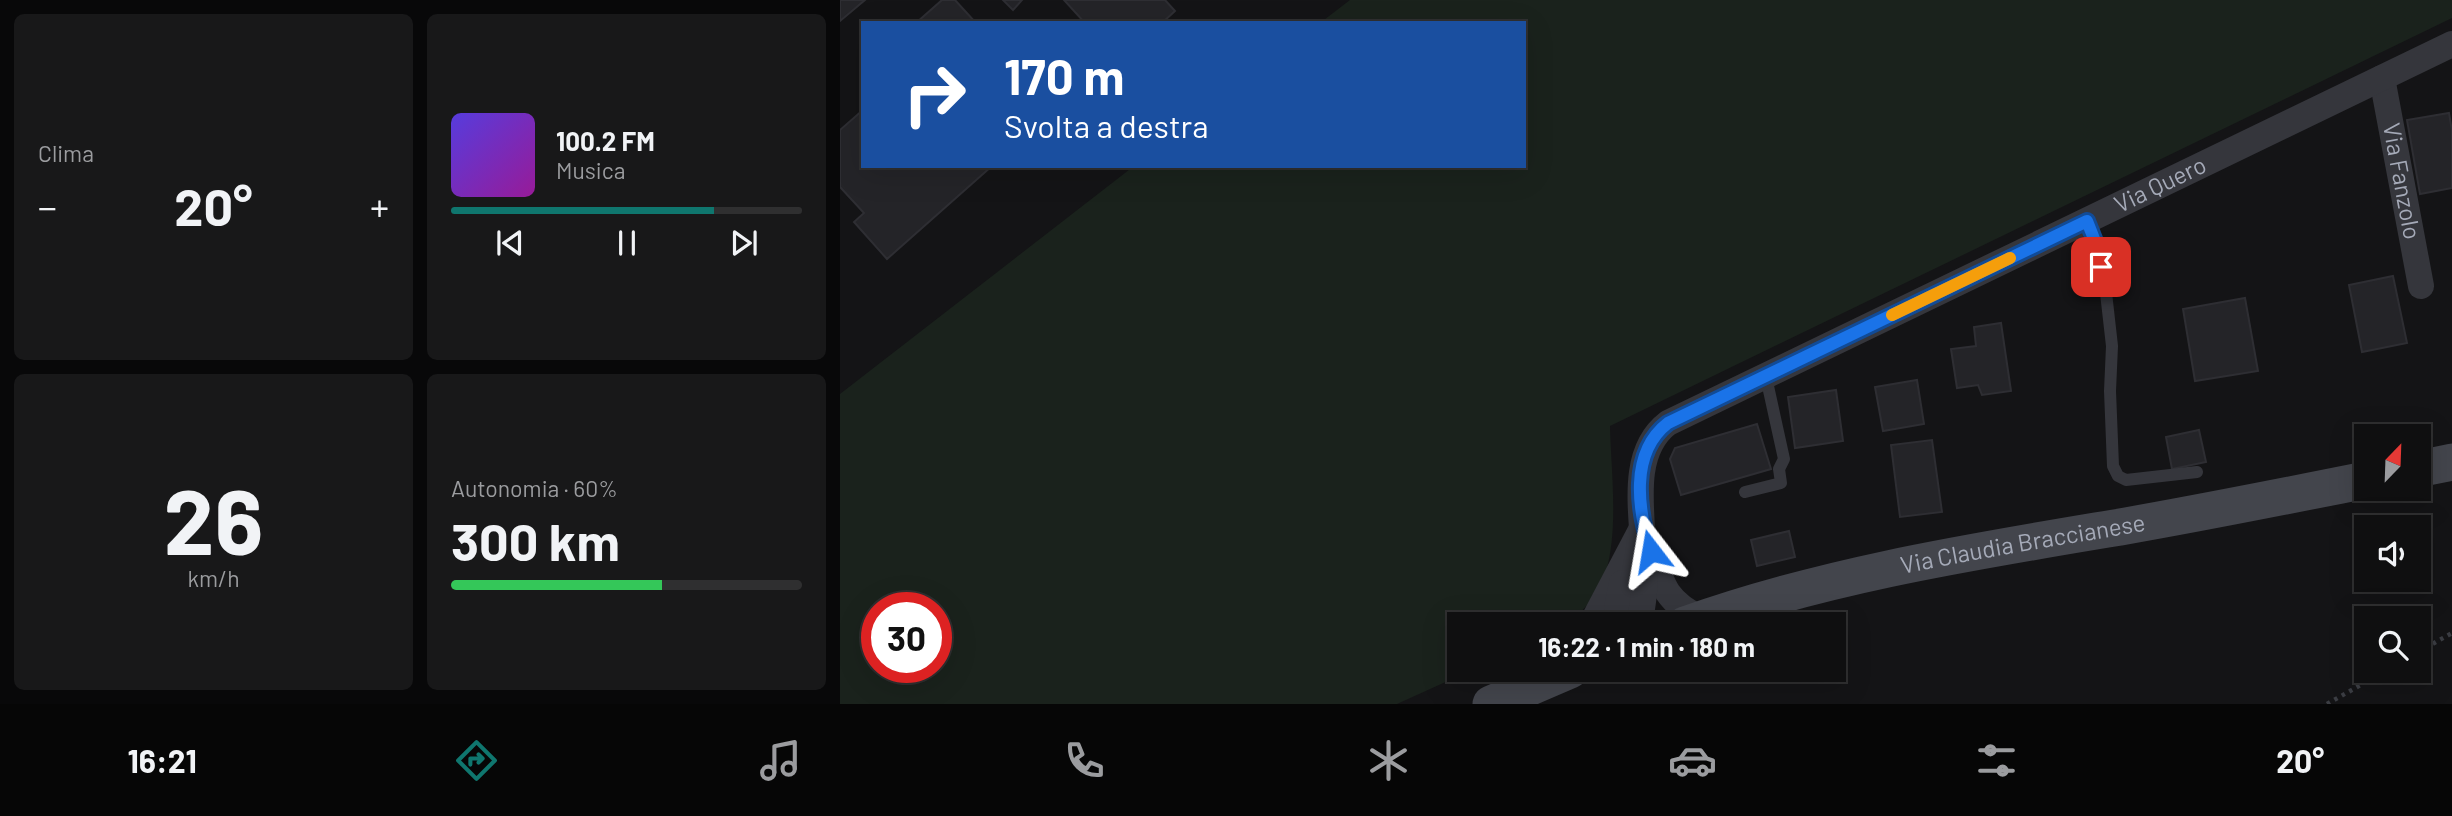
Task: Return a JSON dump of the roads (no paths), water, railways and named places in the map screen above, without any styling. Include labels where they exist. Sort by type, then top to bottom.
[{"type":"main road","points":[[2431,466],[2452,462]]},
{"type":"main road","name":"Via Claudia Braccianese","points":[[1728,612],[1846,577],[1906,564],[2354,482]]},
{"type":"main road","points":[[1491,704],[1540,682]]},
{"type":"street","name":"Via Quero","points":[[1640,612],[1644,595],[1641,475],[1646,451],[1653,436],[1676,418],[1766,377],[2452,44]]},
{"type":"street","name":"Via Fanzolo","points":[[2382,78],[2421,286]]},
{"type":"street","name":"Via Quero","points":[[1643,525],[1659,578],[1669,597],[1685,612]]},
{"type":"street","name":"Via Quero","points":[[1598,612],[1643,525]]},
{"type":"street","name":"Via Quero","points":[[1618,612],[1620,590],[1643,525]]},
{"type":"lane","points":[[2087,221],[2098,249],[2112,346],[2110,391],[2113,466],[2118,476],[2126,480],[2197,472]]},
{"type":"lane","points":[[1745,492],[1781,483],[1779,469],[1784,459],[1766,377]]}]
